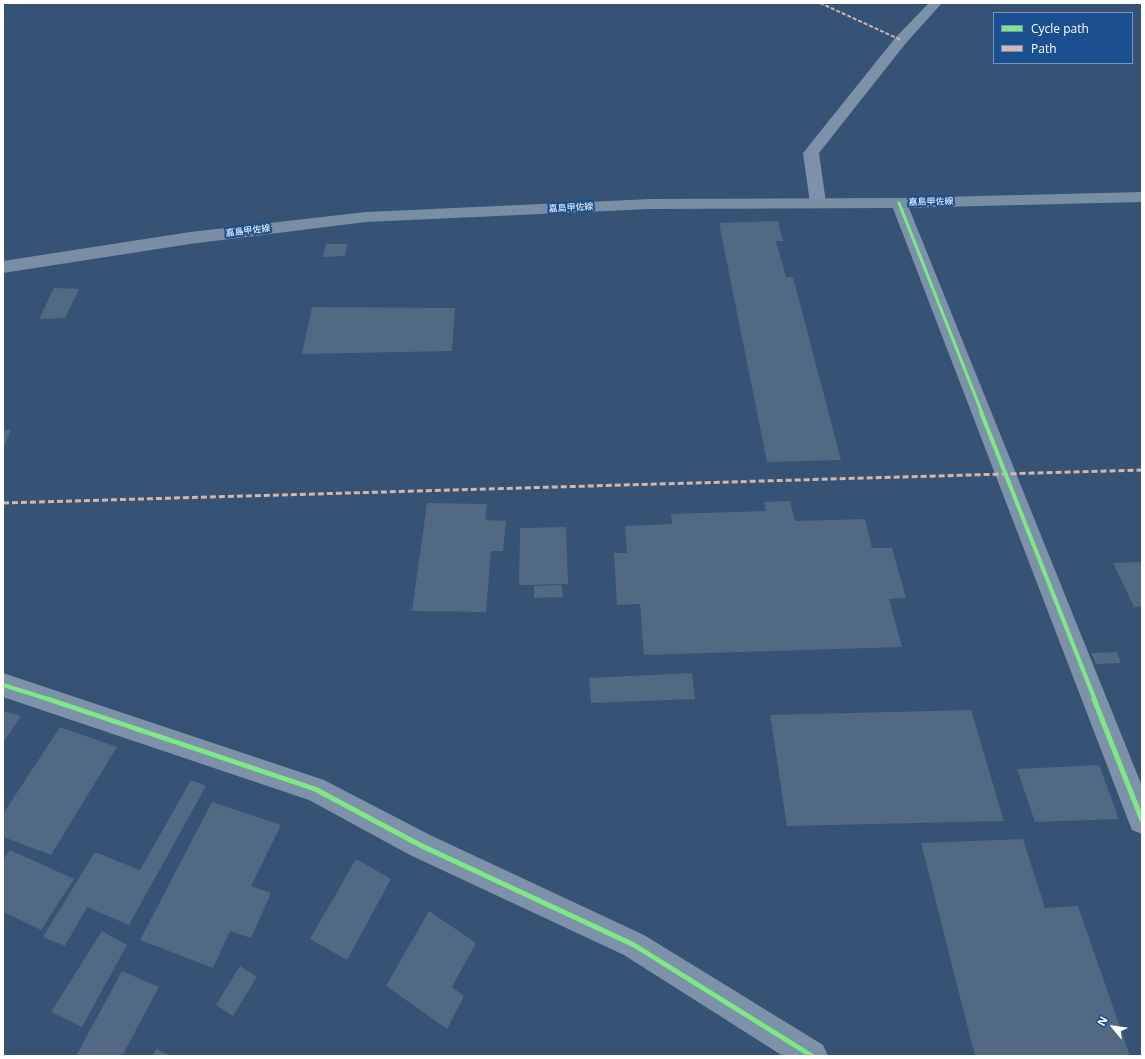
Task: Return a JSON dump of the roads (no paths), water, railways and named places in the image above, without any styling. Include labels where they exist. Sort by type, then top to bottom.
[{"type":"main road","name":"嘉島甲佐線","points":[[3,267],[190,238],[366,217],[651,204],[899,202],[1142,196]]},
{"type":"street","points":[[818,202],[811,153],[901,40],[936,3]]},
{"type":"street","points":[[899,202],[1142,820]]},
{"type":"street","points":[[3,685],[22,690],[315,789],[420,845],[634,945],[812,1056]]}]
